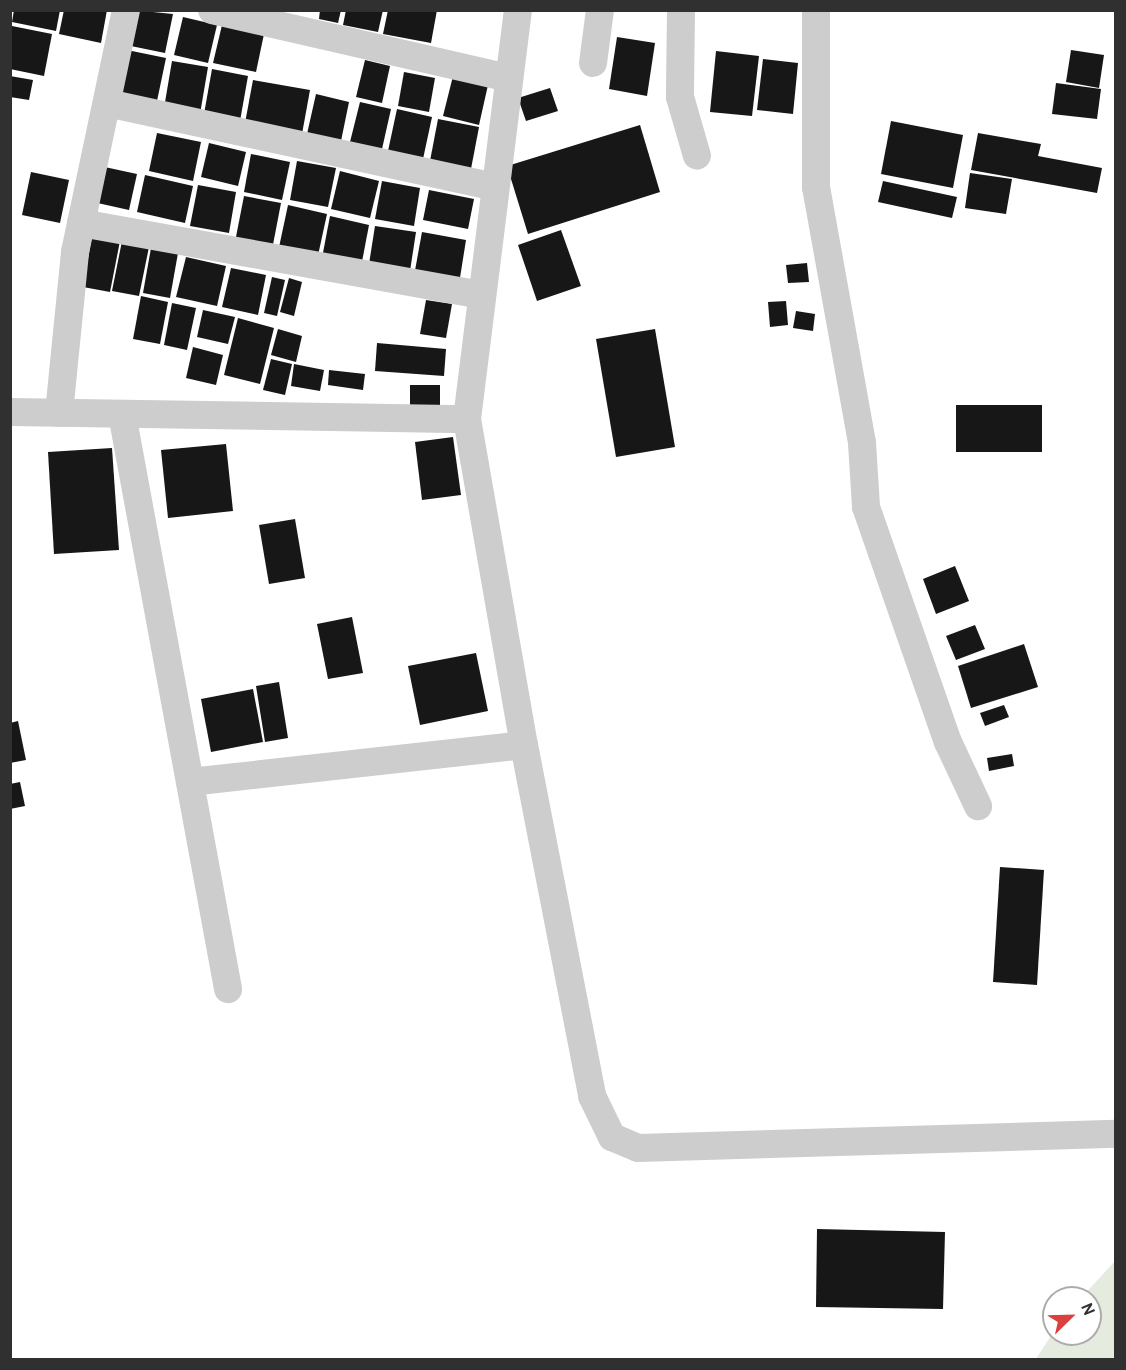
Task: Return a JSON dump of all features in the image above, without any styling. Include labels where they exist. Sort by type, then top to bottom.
[{"type":"street","points":[[59,413],[81,223],[126,10]]},
{"type":"street","points":[[212,10],[508,78]]},
{"type":"street","points":[[518,10],[467,419],[524,745],[592,1096],[612,1137],[638,1148],[1116,1134]]},
{"type":"street","points":[[593,63],[600,10]]},
{"type":"street","points":[[681,10],[680,97],[697,156]]},
{"type":"street","points":[[816,10],[816,187],[862,443],[866,507],[948,742],[978,806]]},
{"type":"street","points":[[107,103],[495,187]]},
{"type":"street","points":[[81,223],[482,295]]},
{"type":"street","points":[[10,412],[467,419]]},
{"type":"street","points":[[122,414],[228,989]]},
{"type":"street","points":[[190,782],[524,745]]},
{"type":"shaded area","points":[[1115,1261],[1115,1359],[1036,1359],[1044,1346],[1102,1346],[1102,1286],[1092,1286]]},
{"type":"building","points":[[14,10],[60,10],[56,31],[12,22]]},
{"type":"building","points":[[64,10],[107,10],[101,43],[59,34]]},
{"type":"building","points":[[133,10],[173,14],[165,53],[126,45]]},
{"type":"building","points":[[320,10],[341,10],[338,23],[319,19]]},
{"type":"building","points":[[346,10],[383,10],[378,32],[343,25]]},
{"type":"building","points":[[388,10],[437,10],[431,43],[383,34]]},
{"type":"building","points":[[183,17],[217,25],[208,63],[174,55]]},
{"type":"building","points":[[222,25],[264,34],[256,72],[213,63]]},
{"type":"building","points":[[12,26],[52,34],[44,76],[10,69]]},
{"type":"building","points":[[617,37],[655,43],[647,96],[609,89]]},
{"type":"building","points":[[127,50],[166,58],[157,101],[117,93]]},
{"type":"building","points":[[1071,50],[1104,55],[1099,88],[1066,82]]},
{"type":"building","points":[[716,51],[759,56],[752,116],[710,112]]},
{"type":"building","points":[[763,59],[798,63],[793,114],[757,110]]},
{"type":"building","points":[[365,60],[390,66],[382,103],[356,97]]},
{"type":"building","points":[[172,61],[208,67],[200,114],[164,108]]},
{"type":"building","points":[[212,69],[248,76],[240,121],[204,114]]},
{"type":"building","points":[[404,72],[435,78],[429,112],[398,106]]},
{"type":"building","points":[[10,76],[33,80],[29,100],[10,97]]},
{"type":"building","points":[[453,76],[488,85],[479,125],[443,116]]},
{"type":"building","points":[[253,80],[310,90],[302,134],[245,123]]},
{"type":"building","points":[[1056,83],[1101,89],[1097,119],[1052,114]]},
{"type":"building","points":[[550,88],[558,111],[526,121],[518,98]]},
{"type":"building","points":[[316,94],[349,102],[341,141],[307,134]]},
{"type":"building","points":[[360,102],[391,109],[382,149],[350,142]]},
{"type":"building","points":[[397,109],[432,117],[423,159],[388,151]]},
{"type":"building","points":[[438,119],[479,127],[471,169],[430,161]]},
{"type":"building","points":[[891,121],[963,135],[953,188],[881,174]]},
{"type":"building","points":[[640,125],[660,192],[528,234],[507,166]]},
{"type":"building","points":[[157,133],[201,142],[193,181],[149,171]]},
{"type":"building","points":[[978,133],[1041,144],[1038,156],[1102,168],[1097,193],[971,170]]},
{"type":"building","points":[[209,143],[246,152],[238,186],[201,177]]},
{"type":"building","points":[[251,154],[290,162],[282,200],[244,192]]},
{"type":"building","points":[[297,161],[336,168],[328,207],[290,200]]},
{"type":"building","points":[[100,166],[137,174],[129,210],[93,202]]},
{"type":"building","points":[[340,171],[379,181],[370,218],[331,209]]},
{"type":"building","points":[[31,172],[69,180],[60,223],[22,215]]},
{"type":"building","points":[[970,173],[1012,179],[1006,214],[965,208]]},
{"type":"building","points":[[145,175],[193,186],[185,223],[137,212]]},
{"type":"building","points":[[382,181],[420,188],[414,226],[375,219]]},
{"type":"building","points":[[883,181],[957,197],[952,218],[878,202]]},
{"type":"building","points":[[198,185],[236,192],[229,233],[190,226]]},
{"type":"building","points":[[429,190],[474,199],[468,229],[423,220]]},
{"type":"building","points":[[244,196],[281,203],[271,255],[234,247]]},
{"type":"building","points":[[288,205],[327,214],[317,260],[278,252]]},
{"type":"building","points":[[330,216],[369,225],[361,267],[322,258]]},
{"type":"building","points":[[375,226],[416,232],[410,271],[369,264]]},
{"type":"building","points":[[561,230],[581,286],[537,301],[518,245]]},
{"type":"building","points":[[422,232],[466,240],[459,284],[414,276]]},
{"type":"building","points":[[92,236],[120,241],[110,292],[83,287]]},
{"type":"building","points":[[122,241],[149,247],[139,296],[112,291]]},
{"type":"building","points":[[151,248],[178,253],[170,298],[143,293]]},
{"type":"building","points":[[186,257],[226,266],[217,306],[176,297]]},
{"type":"building","points":[[807,263],[809,282],[788,283],[786,265]]},
{"type":"building","points":[[231,268],[266,275],[258,315],[222,307]]},
{"type":"building","points":[[272,277],[285,280],[277,316],[264,313]]},
{"type":"building","points":[[289,278],[302,282],[294,316],[280,312]]},
{"type":"building","points":[[141,296],[168,302],[160,344],[133,339]]},
{"type":"building","points":[[426,300],[452,304],[446,338],[420,334]]},
{"type":"building","points":[[786,301],[788,325],[770,327],[768,302]]},
{"type":"building","points":[[172,303],[196,308],[187,350],[164,345]]},
{"type":"building","points":[[203,310],[235,317],[228,344],[197,337]]},
{"type":"building","points":[[796,311],[815,314],[813,331],[793,328]]},
{"type":"building","points":[[238,318],[274,328],[260,384],[224,375]]},
{"type":"building","points":[[278,329],[302,336],[296,362],[271,355]]},
{"type":"building","points":[[655,329],[675,447],[616,457],[596,339]]},
{"type":"building","points":[[377,343],[446,349],[444,376],[375,371]]},
{"type":"building","points":[[193,347],[223,355],[216,385],[186,378]]},
{"type":"building","points":[[271,359],[292,364],[285,395],[263,390]]},
{"type":"building","points":[[294,364],[324,370],[320,391],[291,386]]},
{"type":"building","points":[[329,370],[365,374],[363,390],[328,385]]},
{"type":"building","points":[[410,385],[440,385],[440,405],[410,405]]},
{"type":"building","points":[[956,405],[1042,405],[1042,452],[956,452]]},
{"type":"building","points":[[453,437],[461,495],[422,500],[415,442]]},
{"type":"building","points":[[226,444],[233,511],[168,518],[161,450]]},
{"type":"building","points":[[112,448],[119,550],[54,554],[48,452]]},
{"type":"building","points":[[295,519],[305,578],[269,584],[259,525]]},
{"type":"building","points":[[955,566],[969,601],[936,614],[923,579]]},
{"type":"building","points":[[352,617],[363,673],[328,679],[317,624]]},
{"type":"building","points":[[975,625],[985,649],[956,660],[946,636]]},
{"type":"building","points":[[1024,644],[1038,687],[971,708],[958,666]]},
{"type":"building","points":[[476,653],[488,711],[420,725],[408,666]]},
{"type":"building","points":[[279,682],[288,738],[265,742],[256,686]]},
{"type":"building","points":[[253,689],[263,742],[211,752],[201,699]]},
{"type":"building","points":[[1004,705],[1009,717],[985,726],[980,713]]},
{"type":"building","points":[[18,721],[26,760],[10,763],[10,723]]},
{"type":"building","points":[[1012,754],[1014,766],[989,771],[987,758]]},
{"type":"building","points":[[20,782],[25,806],[10,809],[10,784]]},
{"type":"building","points":[[1000,867],[1044,870],[1037,985],[993,982]]},
{"type":"building","points":[[817,1229],[945,1232],[943,1309],[816,1307]]}]
